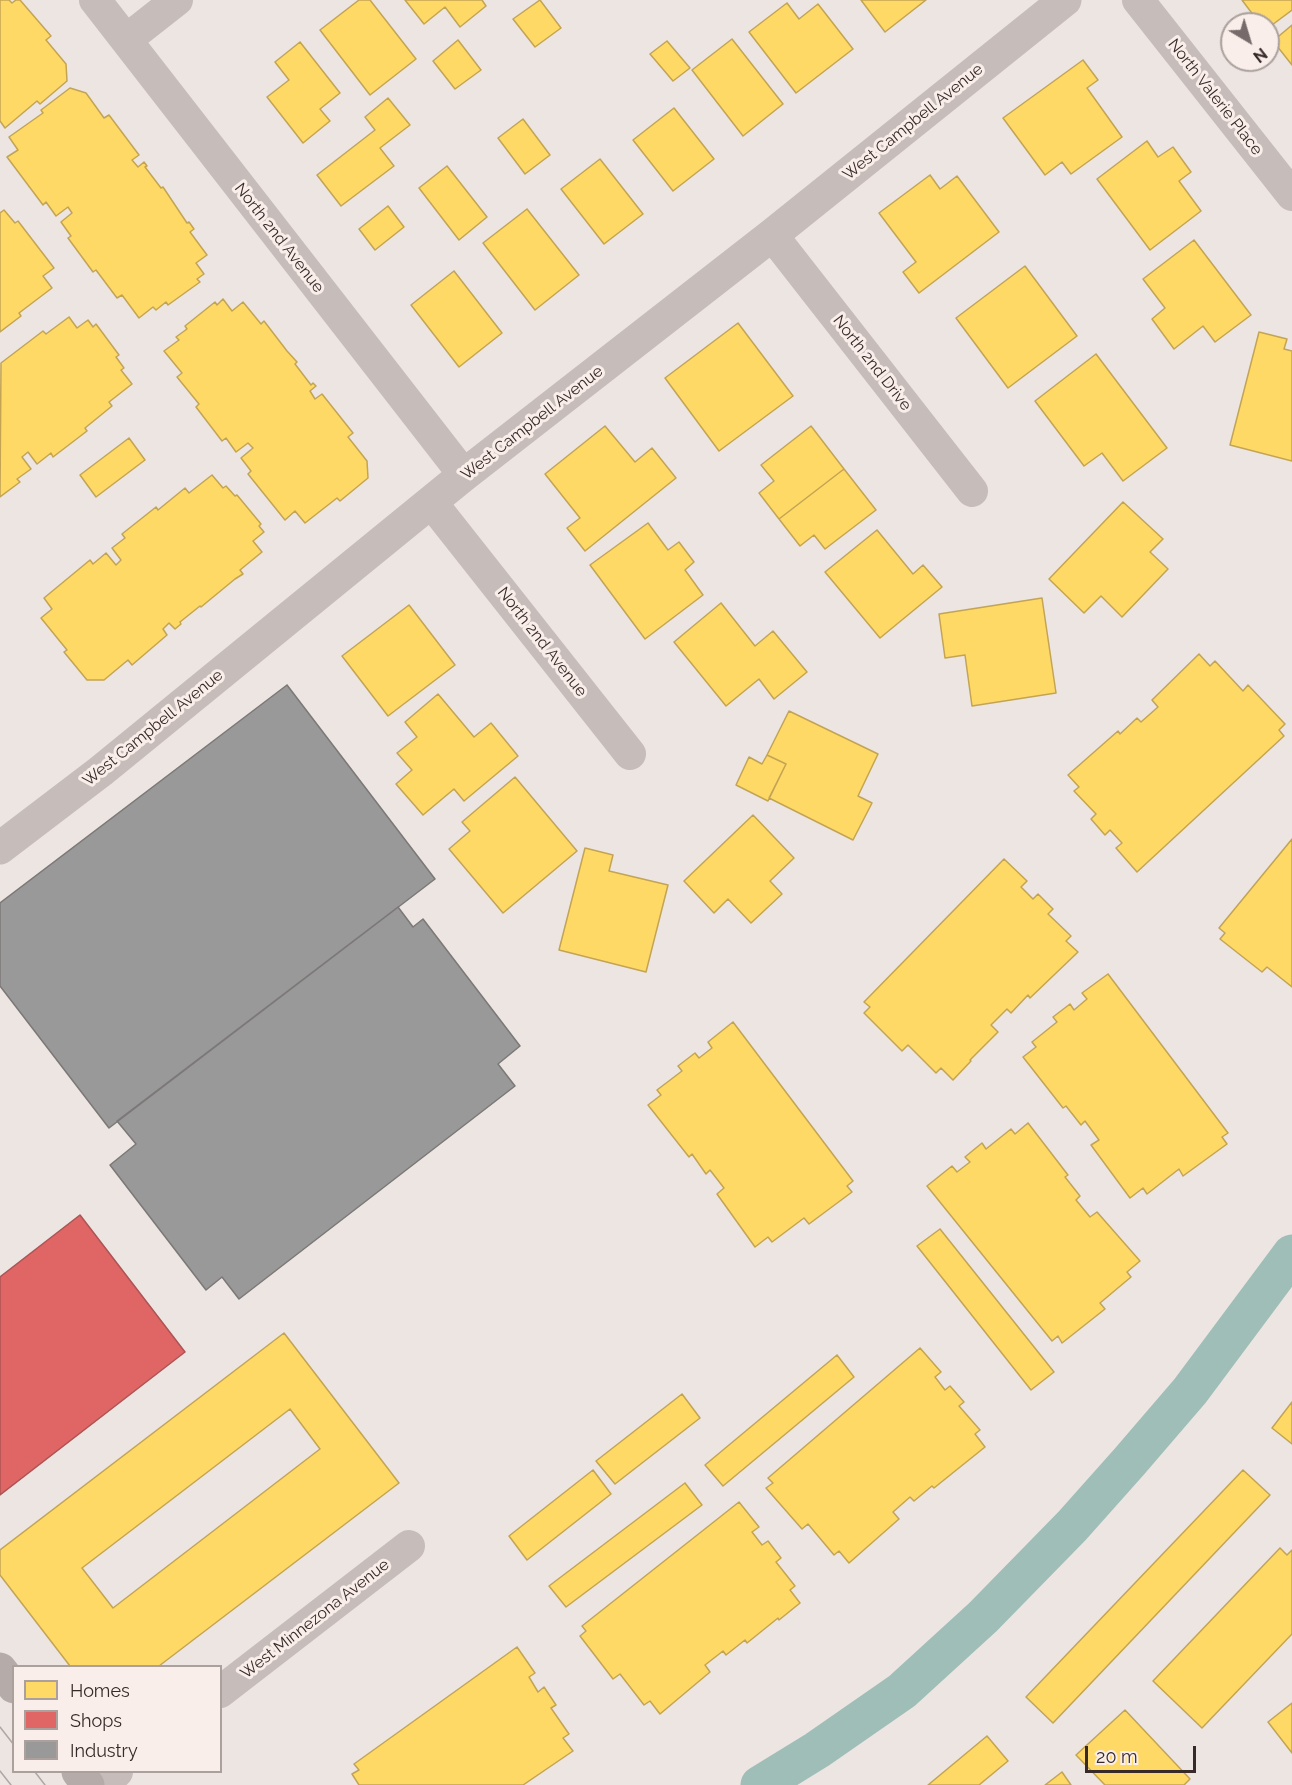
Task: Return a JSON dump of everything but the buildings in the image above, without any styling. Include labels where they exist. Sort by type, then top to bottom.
[{"type":"main road","points":[[0,1669],[12,1684]]},
{"type":"main road","points":[[79,1773],[88,1785]]},
{"type":"street","name":"North 2nd Avenue","points":[[95,0],[465,476]]},
{"type":"street","points":[[126,40],[177,0]]},
{"type":"street","name":"West Campbell Avenue","points":[[0,848],[110,763],[431,502],[772,236],[1065,0]]},
{"type":"street","name":"North Valerie Place","points":[[1138,0],[1292,195]]},
{"type":"street","name":"North 2nd Drive","points":[[772,236],[972,491]]},
{"type":"street","name":"North 2nd Avenue","points":[[431,502],[630,754]]},
{"type":"street","name":"West Minnezona Avenue","points":[[222,1690],[410,1546]]},
{"type":"street","points":[[100,1785],[116,1773]]},
{"type":"waterway","points":[[760,1785],[817,1750],[902,1691],[983,1617],[1072,1526],[1190,1391],[1292,1254]]},
{"type":"tram line","points":[[0,1727],[12,1742]]},
{"type":"tram line","points":[[0,1771],[11,1785]]},
{"type":"tram line","points":[[36,1773],[45,1785]]}]
